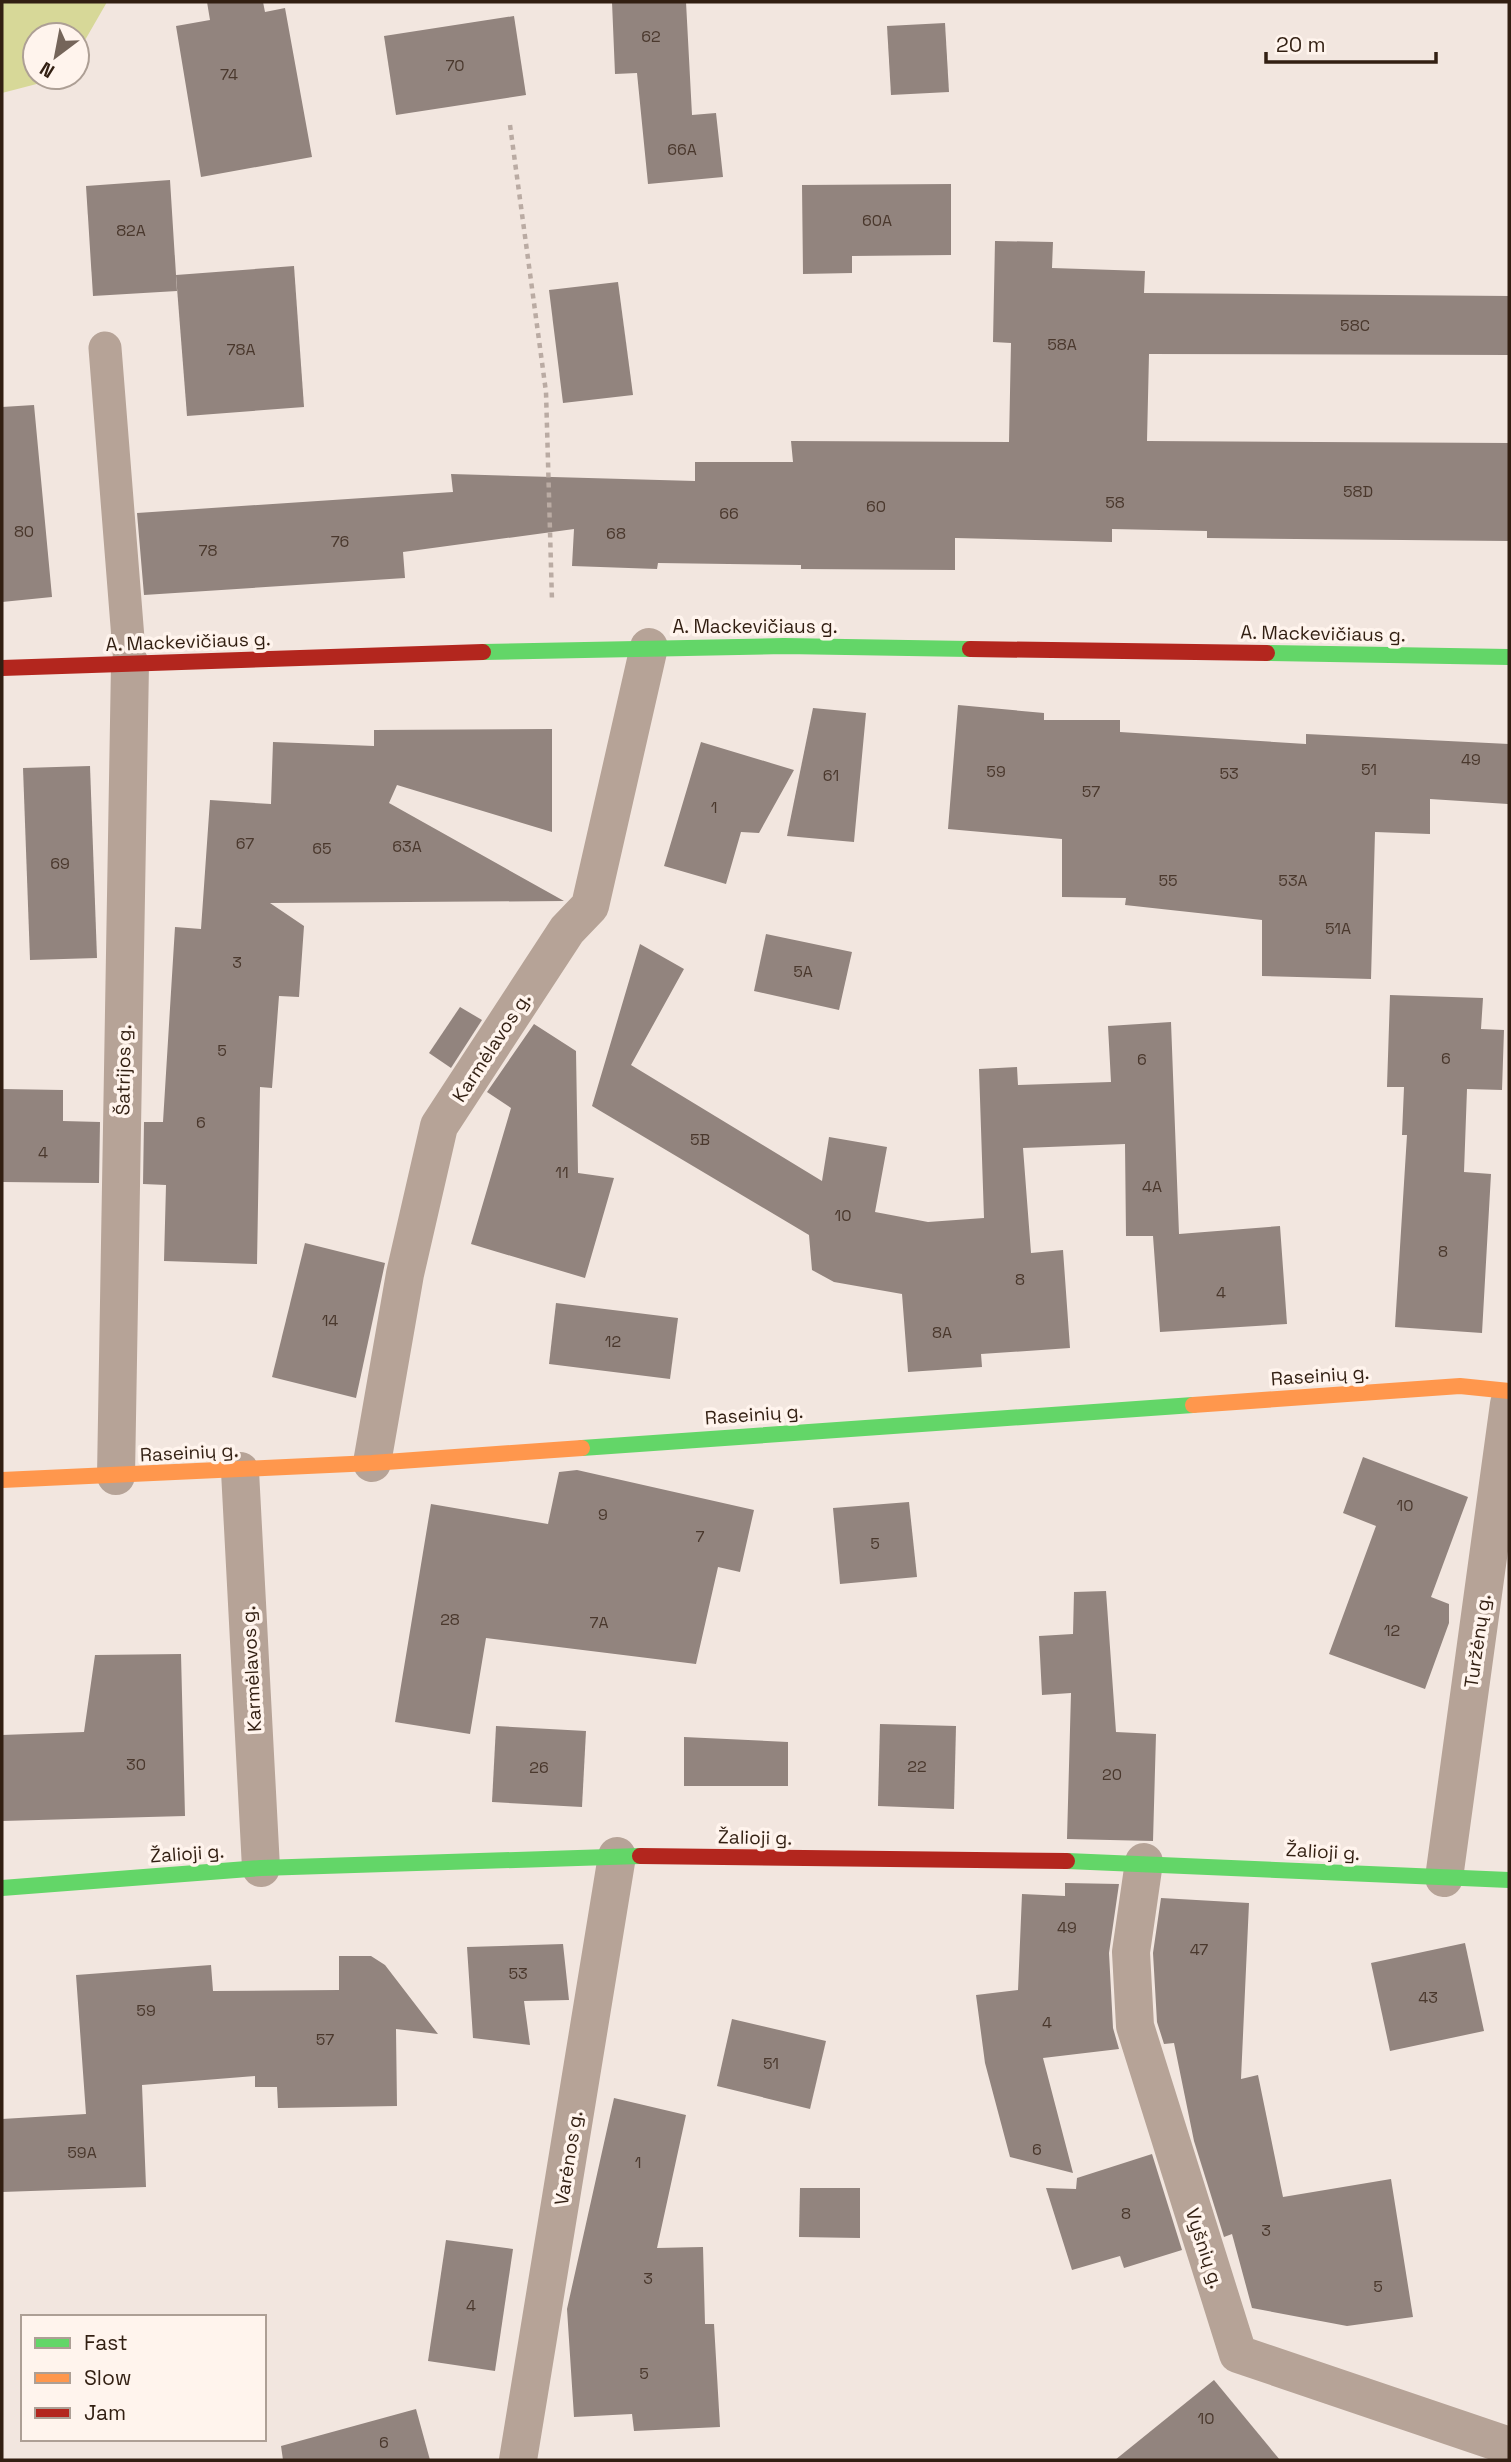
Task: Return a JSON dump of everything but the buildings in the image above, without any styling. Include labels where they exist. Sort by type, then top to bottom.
[{"type":"street","name":"A. Mackevičiaus g.","points":[[2,668],[649,647],[785,646],[1509,657]]},
{"type":"street","name":"Karmėlavos g.","points":[[372,1463],[405,1274],[439,1126],[568,930],[590,906],[649,647]]},
{"type":"street","name":"Šatrijos g.","points":[[116,1476],[130,664]]},
{"type":"street","name":"Raseinių g.","points":[[2,1480],[372,1463],[1460,1386],[1509,1391]]},
{"type":"street","name":"Turžėnų g.","points":[[1444,1878],[1509,1404]]},
{"type":"street","name":"Karmėlavos g.","points":[[240,1471],[261,1868]]},
{"type":"street","name":"Žalioji g.","points":[[2,1888],[261,1868],[617,1856],[1144,1862],[1509,1880]]},
{"type":"street","name":"Varėnos g.","points":[[518,2460],[617,1856]]},
{"type":"street","name":"Vyšnių g.","points":[[1144,1862],[1131,1952],[1135,2026],[1238,2354],[1509,2446]]},
{"type":"lane","points":[[105,348],[130,664]]},
{"type":"path","points":[[510,125],[546,392],[554,650]]},
{"type":"green space","points":[[2,2],[107,2],[91,30],[91,21],[21,21],[21,88],[2,93]]},
{"type":"traffic: fast","points":[[483,652],[784,646],[970,649]]},
{"type":"traffic: fast","points":[[1267,653],[1509,657]]},
{"type":"traffic: fast","points":[[582,1448],[1193,1405]]},
{"type":"traffic: fast","points":[[2,1888],[261,1868],[640,1856]]},
{"type":"traffic: fast","points":[[1067,1861],[1509,1880]]},
{"type":"traffic: slow","points":[[1193,1405],[1460,1386],[1509,1391]]},
{"type":"traffic: slow","points":[[2,1480],[372,1463],[582,1448]]},
{"type":"traffic: jam","points":[[970,649],[1267,653]]},
{"type":"traffic: jam","points":[[2,668],[483,652]]},
{"type":"traffic: jam","points":[[640,1856],[1067,1861]]}]
